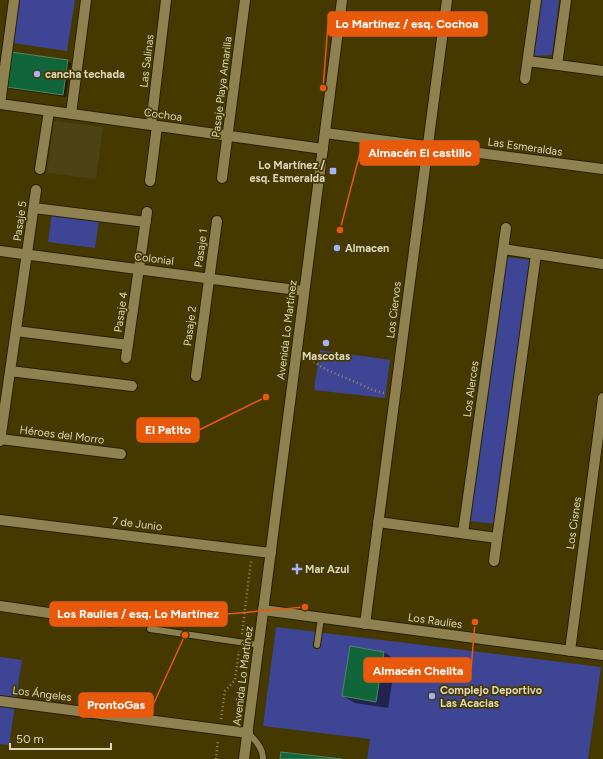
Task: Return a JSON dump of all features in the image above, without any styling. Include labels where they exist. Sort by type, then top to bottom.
[{"type":"street","points":[[0,104],[14,0]]},
{"type":"street","points":[[71,114],[86,0]]},
{"type":"street","name":"Las Salinas","points":[[150,181],[166,0]]},
{"type":"street","name":"Pasaje Playa Amarilla","points":[[222,178],[245,0]]},
{"type":"street","name":"Avenida Lo Martínez","points":[[244,759],[342,0]]},
{"type":"street","name":"Los Ciervos","points":[[365,624],[447,0]]},
{"type":"street","points":[[525,79],[536,0]]},
{"type":"street","points":[[557,65],[566,0]]},
{"type":"street","points":[[528,61],[603,71]]},
{"type":"street","name":"Cochoa","points":[[0,104],[323,149]]},
{"type":"street","points":[[40,169],[49,111]]},
{"type":"street","name":"Las Esmeraldas","points":[[325,133],[603,169]]},
{"type":"street","name":"Pasaje 5","points":[[0,440],[36,190]]},
{"type":"street","points":[[34,208],[146,222]]},
{"type":"street","name":"Pasaje 4","points":[[126,358],[147,212]]},
{"type":"street","name":"Pasaje 1","points":[[208,278],[216,221]]},
{"type":"street","name":"Los Alerces","points":[[463,533],[506,228]]},
{"type":"street","points":[[503,249],[603,264]]},
{"type":"street","name":"Colonial","points":[[0,251],[304,291]]},
{"type":"street","points":[[494,561],[536,254]]},
{"type":"street","name":"Pasaje 2","points":[[196,376],[208,278]]},
{"type":"street","points":[[16,331],[128,346]]},
{"type":"street","points":[[11,367],[132,386]]},
{"type":"street","name":"Los Cisnes","points":[[570,651],[601,423],[603,398]]},
{"type":"street","name":"Héroes del Morro","points":[[0,440],[121,454]]},
{"type":"street","name":"7 de Junio","points":[[0,520],[271,553]]},
{"type":"street","points":[[378,522],[497,538]]},
{"type":"street","points":[[0,606],[111,622]]},
{"type":"street","name":"Los Raulíes","points":[[263,610],[603,655]]},
{"type":"street","name":"Los Ángeles","points":[[0,701],[248,733]]},
{"type":"lane","points":[[318,645],[321,618]]},
{"type":"lane","points":[[150,629],[259,645]]},
{"type":"lane","points":[[248,733],[253,737],[260,748],[263,759]]},
{"type":"path","points":[[298,343],[312,360],[329,372],[380,393],[395,394]]},
{"type":"path","points":[[216,759],[225,691],[235,680],[252,551]]},
{"type":"shaded area","points":[[20,0],[75,0],[67,51],[13,43]]},
{"type":"shaded area","points":[[541,0],[559,0],[552,55],[533,56]]},
{"type":"shaded area","points":[[54,121],[103,127],[96,179],[47,173]]},
{"type":"shaded area","points":[[52,212],[99,219],[95,248],[48,242]]},
{"type":"shaded area","points":[[507,257],[530,260],[495,524],[470,521]]},
{"type":"shaded area","points":[[320,350],[390,360],[385,398],[314,390]]},
{"type":"shaded area","name":"Complejo Deportivo Las Acacias","points":[[276,627],[601,667],[588,759],[367,759],[370,739],[263,726]]},
{"type":"shaded area","points":[[0,657],[22,660],[9,745],[0,744]]},
{"type":"building","name":"cancha techada","points":[[11,52],[68,60],[63,95],[6,87]]},
{"type":"building","points":[[350,646],[384,652],[376,702],[342,696]]},
{"type":"building","points":[[281,752],[342,759],[280,759]]},
{"type":"place","name":"cancha techada","points":[[37,74]]},
{"type":"place","name":"Lo Martínez / esq. Cochoa","points":[[323,88]]},
{"type":"place","name":"Lo Martínez / esq. Esmeralda","points":[[333,171]]},
{"type":"place","name":"Almacén El castillo","points":[[340,230]]},
{"type":"place","name":"Almacen","points":[[337,248]]},
{"type":"place","name":"Mascotas","points":[[326,343]]},
{"type":"place","name":"El Patito","points":[[266,397]]},
{"type":"place","name":"Mar Azul","points":[[297,569]]},
{"type":"place","name":"Los Raulíes / esq. Lo Martínez","points":[[305,607]]},
{"type":"place","name":"Almacén Chelita","points":[[475,622]]},
{"type":"place","name":"ProntoGas","points":[[185,635]]},
{"type":"place","name":"Complejo Deportivo Las Acacias","points":[[432,696]]}]
